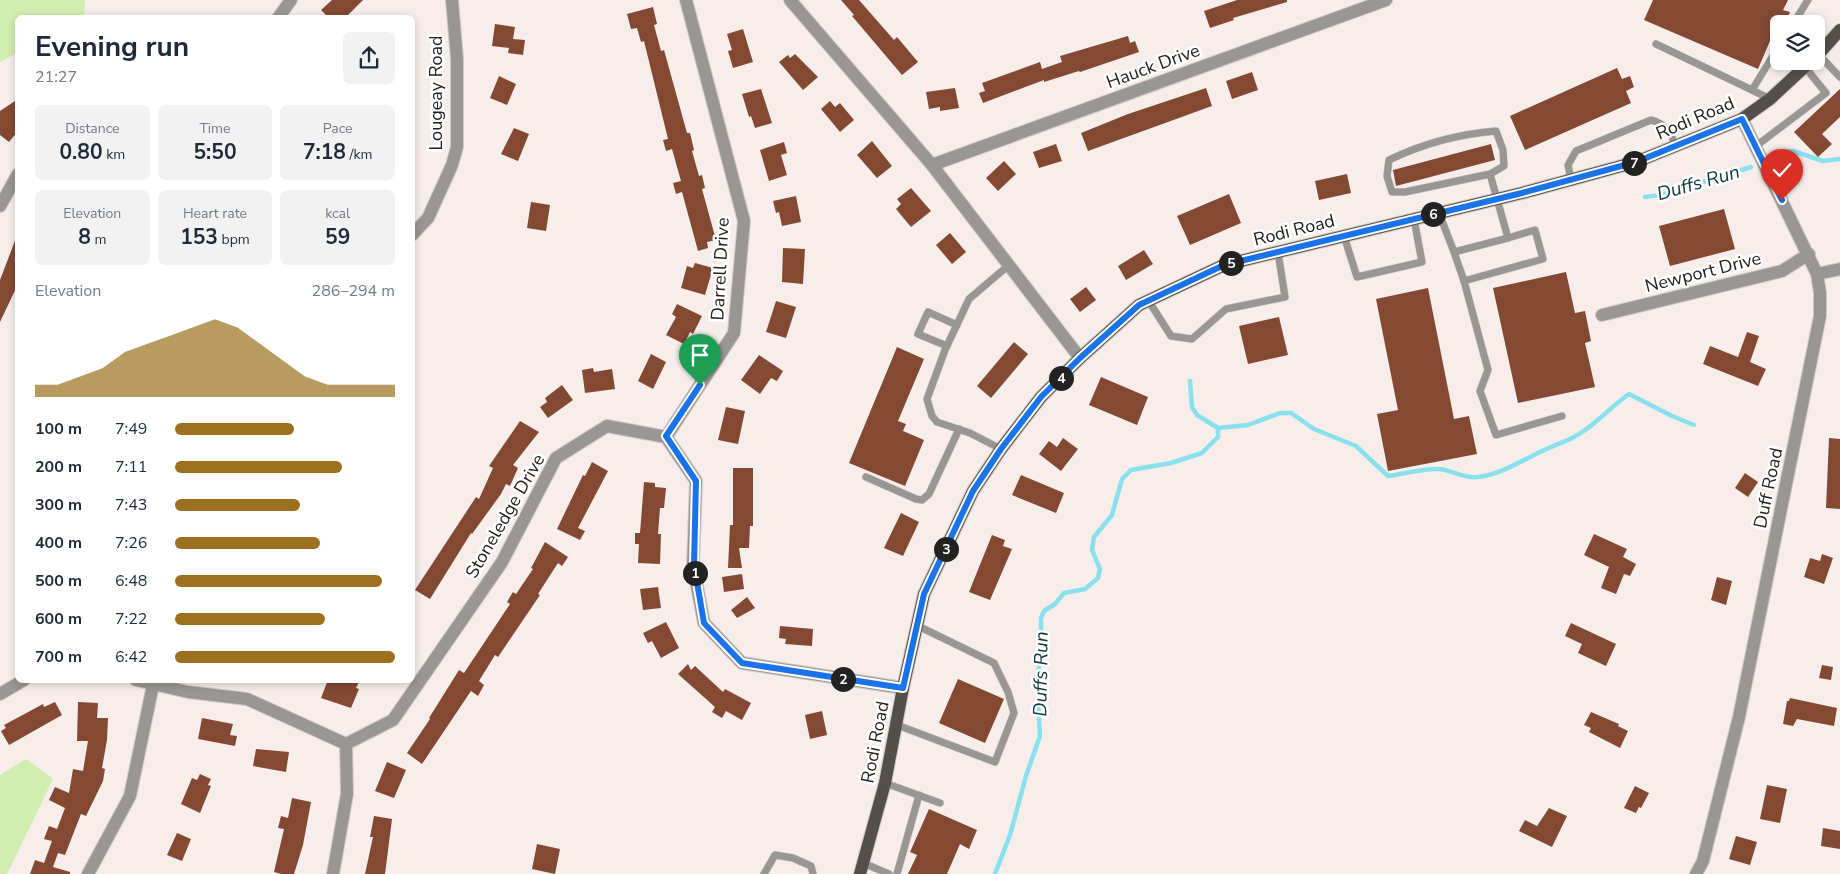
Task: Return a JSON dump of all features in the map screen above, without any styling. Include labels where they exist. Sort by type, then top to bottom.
[{"type":"main road","name":"Rodi Road","points":[[1825,47],[1840,30]]},
{"type":"main road","name":"Rodi Road","points":[[862,869],[885,783],[916,625],[924,594],[973,491],[1001,449],[1041,397],[1080,358],[1139,305],[1224,265],[1571,180],[1636,162],[1742,119],[1770,99],[1802,70]]},
{"type":"street","points":[[280,15],[291,0]]},
{"type":"street","name":"Lougeay Road","points":[[415,232],[428,218],[452,165],[457,147],[457,59],[452,0]]},
{"type":"street","name":"Darrell Drive","points":[[666,436],[734,333],[744,221],[686,0]]},
{"type":"street","points":[[790,0],[932,165],[1080,358]]},
{"type":"street","name":"Hauck Drive","points":[[932,165],[1386,0]]},
{"type":"street","name":"Duff Road","points":[[1696,874],[1703,861],[1739,717],[1815,345],[1820,304],[1818,274],[1742,119]]},
{"type":"street","points":[[0,206],[15,179]]},
{"type":"street","name":"Newport Drive","points":[[1602,315],[1782,271],[1809,254]]},
{"type":"street","points":[[1818,274],[1840,269]]},
{"type":"street","name":"Stoneledge Drive","points":[[346,744],[393,720],[502,562],[556,458],[607,426],[666,436]]},
{"type":"street","points":[[666,436],[696,481],[694,565],[704,623],[735,656],[742,663],[903,688]]},
{"type":"street","points":[[0,694],[19,683]]},
{"type":"street","points":[[88,874],[130,796],[154,683]]},
{"type":"street","points":[[157,683],[188,692],[247,699],[346,744],[347,794],[333,874]]},
{"type":"lane","points":[[1799,15],[1808,0]]},
{"type":"lane","points":[[1656,44],[1770,99]]},
{"type":"lane","points":[[1752,90],[1770,61]]},
{"type":"lane","points":[[1825,68],[1840,77]]},
{"type":"lane","points":[[1756,146],[1826,93],[1817,70]]},
{"type":"lane","points":[[1571,180],[1568,165],[1576,151],[1651,120],[1662,123],[1670,131],[1676,146]]},
{"type":"lane","points":[[1496,131],[1503,150],[1504,166],[1490,174],[1404,192],[1392,192],[1387,176],[1388,160],[1409,150],[1471,133],[1496,131]]},
{"type":"lane","points":[[1490,174],[1508,238]]},
{"type":"lane","points":[[1439,213],[1464,281],[1488,370],[1480,392],[1496,435],[1562,416]]},
{"type":"lane","points":[[1344,236],[1357,277],[1422,262],[1414,219]]},
{"type":"lane","points":[[1454,252],[1535,230],[1543,259],[1464,281]]},
{"type":"lane","points":[[1148,300],[1171,336],[1192,339],[1226,309],[1285,297],[1278,252]]},
{"type":"lane","points":[[1001,449],[979,436],[937,422],[932,416],[927,399],[947,346],[969,299],[977,290],[1009,265]]},
{"type":"lane","points":[[947,346],[918,334],[928,312],[956,325]]},
{"type":"lane","points":[[866,477],[916,500],[922,500],[929,494],[959,429]]},
{"type":"lane","points":[[897,725],[995,762],[1014,713],[1008,692],[994,663],[916,625]]},
{"type":"lane","points":[[885,783],[940,803]]},
{"type":"lane","points":[[898,874],[918,795]]},
{"type":"lane","points":[[764,874],[776,855],[794,858],[811,866],[813,874]]},
{"type":"lane","points":[[862,869],[889,874]]},
{"type":"green space","points":[[0,0],[85,0],[84,15],[15,15],[15,54],[0,62]]},
{"type":"green space","points":[[26,759],[53,779],[7,874],[0,874],[0,775]]},
{"type":"building","points":[[332,0],[363,0],[348,15],[326,15],[321,10]]},
{"type":"building","points":[[841,0],[859,0],[894,40],[897,37],[918,62],[902,75],[852,16],[854,15]]},
{"type":"building","points":[[1237,0],[1287,0],[1287,2],[1233,18],[1234,20],[1210,28],[1204,11]]},
{"type":"building","points":[[1653,0],[1788,0],[1783,10],[1790,12],[1789,15],[1770,15],[1770,41],[1758,69],[1644,20]]},
{"type":"building","points":[[653,7],[657,24],[654,25],[661,51],[664,50],[687,133],[690,133],[694,150],[692,151],[699,176],[702,175],[705,188],[702,189],[716,240],[707,242],[708,248],[698,251],[682,192],[676,194],[673,183],[681,181],[672,149],[666,151],[663,140],[668,139],[644,41],[641,42],[637,28],[631,29],[627,14]]},
{"type":"building","points":[[495,24],[515,27],[513,39],[525,40],[523,55],[508,53],[509,48],[492,46]]},
{"type":"building","points":[[743,29],[753,62],[733,68],[728,51],[732,50],[727,34]]},
{"type":"building","points":[[1128,36],[1130,43],[1135,41],[1139,52],[1080,72],[1044,82],[1044,80],[983,103],[979,93],[985,91],[982,83],[1040,62],[1042,69],[1062,62],[1060,56]]},
{"type":"building","points":[[795,54],[818,77],[803,90],[779,62],[788,55],[790,58]]},
{"type":"building","points":[[1617,68],[1622,79],[1630,76],[1634,87],[1626,91],[1631,103],[1525,150],[1510,116]]},
{"type":"building","points":[[1252,72],[1258,90],[1232,99],[1226,81]]},
{"type":"building","points":[[499,76],[516,84],[507,105],[490,98]]},
{"type":"building","points":[[955,88],[959,108],[940,111],[940,107],[929,109],[926,92]]},
{"type":"building","points":[[1206,88],[1212,106],[1088,151],[1081,133],[1128,114]]},
{"type":"building","points":[[761,89],[772,123],[755,128],[751,116],[749,117],[742,94]]},
{"type":"building","points":[[1840,89],[1840,117],[1822,134],[1832,144],[1818,157],[1794,132]]},
{"type":"building","points":[[15,101],[15,135],[9,142],[0,135],[0,111]]},
{"type":"building","points":[[830,101],[835,107],[840,103],[854,120],[840,132],[821,109]]},
{"type":"building","points":[[514,128],[529,134],[518,161],[501,154]]},
{"type":"building","points":[[872,141],[892,166],[877,178],[857,155]]},
{"type":"building","points":[[784,142],[787,153],[781,155],[787,175],[769,181],[760,150]]},
{"type":"building","points":[[1056,144],[1062,161],[1039,168],[1033,152]]},
{"type":"building","points":[[1491,144],[1495,160],[1396,186],[1393,170]]},
{"type":"building","points":[[1004,161],[1016,174],[998,191],[986,178]]},
{"type":"building","points":[[1347,174],[1351,193],[1319,200],[1315,181]]},
{"type":"building","points":[[911,188],[931,211],[911,227],[896,209],[901,204],[897,199]]},
{"type":"building","points":[[1229,194],[1241,223],[1190,245],[1177,216]]},
{"type":"building","points":[[796,196],[801,222],[782,226],[779,212],[776,213],[773,201]]},
{"type":"building","points":[[531,202],[550,205],[546,231],[527,228]]},
{"type":"building","points":[[1724,209],[1735,249],[1670,266],[1659,226]]},
{"type":"building","points":[[950,233],[966,252],[952,264],[936,245]]},
{"type":"building","points":[[15,241],[15,290],[0,322],[0,280]]},
{"type":"building","points":[[783,248],[805,249],[803,284],[782,282]]},
{"type":"building","points":[[1144,250],[1153,264],[1126,280],[1118,266]]},
{"type":"building","points":[[695,263],[713,268],[705,295],[681,288],[687,266],[693,268]]},
{"type":"building","points":[[1566,272],[1575,313],[1585,311],[1591,341],[1585,343],[1595,387],[1518,403],[1493,288]]},
{"type":"building","points":[[1086,287],[1096,300],[1080,312],[1070,299]]},
{"type":"building","points":[[1428,288],[1454,419],[1469,416],[1477,454],[1388,471],[1377,414],[1398,410],[1376,299]]},
{"type":"building","points":[[776,301],[796,307],[786,338],[766,332]]},
{"type":"building","points":[[677,304],[702,316],[693,334],[690,332],[684,344],[666,335],[676,317],[672,314]]},
{"type":"building","points":[[1279,317],[1288,355],[1248,364],[1239,326]]},
{"type":"building","points":[[1747,332],[1759,336],[1750,362],[1766,369],[1758,386],[1703,364],[1710,346],[1738,357]]},
{"type":"building","points":[[1014,342],[1028,354],[991,398],[977,386]]},
{"type":"building","points":[[897,347],[924,359],[898,421],[906,424],[903,431],[924,440],[905,486],[849,463]]},
{"type":"building","points":[[651,354],[666,362],[653,389],[638,381]]},
{"type":"building","points":[[759,355],[783,371],[777,381],[771,378],[760,394],[741,380]]},
{"type":"building","points":[[593,368],[594,372],[612,369],[615,389],[585,393],[582,370]]},
{"type":"building","points":[[1101,377],[1148,397],[1137,425],[1089,405]]},
{"type":"building","points":[[562,385],[573,400],[548,418],[540,407],[547,402],[545,398]]},
{"type":"building","points":[[726,407],[745,411],[738,444],[718,440]]},
{"type":"building","points":[[520,421],[539,432],[513,465],[518,468],[510,486],[506,484],[501,494],[471,533],[430,599],[415,590],[476,497],[479,499],[493,468],[489,466]]},
{"type":"building","points":[[1063,438],[1078,449],[1061,471],[1039,454],[1049,441],[1057,447]]},
{"type":"building","points":[[1829,438],[1840,439],[1840,509],[1826,508]]},
{"type":"building","points":[[592,462],[608,471],[578,528],[585,531],[580,540],[557,529],[583,475],[585,476]]},
{"type":"building","points":[[733,468],[753,468],[753,526],[750,526],[749,548],[739,548],[742,568],[728,568],[730,525],[733,525]]},
{"type":"building","points":[[1745,473],[1758,482],[1748,497],[1735,488]]},
{"type":"building","points":[[1021,475],[1064,493],[1056,513],[1012,495]]},
{"type":"building","points":[[644,482],[655,483],[655,487],[666,488],[664,508],[660,508],[658,534],[661,534],[660,564],[638,563],[639,544],[635,544],[635,533],[640,533]]},
{"type":"building","points":[[901,513],[919,522],[903,556],[884,548]]},
{"type":"building","points":[[1594,534],[1627,549],[1623,557],[1636,564],[1630,576],[1624,574],[1616,594],[1601,588],[1609,567],[1584,555]]},
{"type":"building","points":[[992,535],[1005,540],[1003,546],[1012,549],[990,600],[969,592]]},
{"type":"building","points":[[545,542],[568,557],[562,566],[558,563],[538,594],[540,595],[498,657],[495,655],[479,681],[484,685],[478,696],[471,691],[422,764],[407,753],[459,670],[464,673],[510,604],[507,602],[513,592],[516,594],[533,569],[531,568]]},
{"type":"building","points":[[1822,554],[1833,558],[1824,584],[1804,577],[1810,558],[1820,561]]},
{"type":"building","points":[[742,574],[744,589],[724,592],[722,577]]},
{"type":"building","points":[[1717,577],[1732,581],[1726,605],[1711,600]]},
{"type":"building","points":[[658,587],[661,608],[643,610],[640,589]]},
{"type":"building","points":[[747,597],[755,608],[737,618],[731,610]]},
{"type":"building","points":[[666,622],[679,648],[661,658],[652,641],[648,643],[643,633]]},
{"type":"building","points":[[1571,623],[1616,644],[1606,666],[1578,653],[1582,644],[1565,636]]},
{"type":"building","points":[[780,626],[813,629],[812,646],[785,644],[786,639],[779,638]]},
{"type":"building","points":[[688,664],[691,670],[695,666],[723,692],[725,689],[751,703],[742,720],[726,711],[722,718],[712,712],[715,707],[678,674]]},
{"type":"building","points":[[1822,665],[1833,667],[1831,680],[1819,678]]},
{"type":"building","points":[[958,679],[1004,699],[985,743],[939,723]]},
{"type":"building","points":[[327,683],[358,683],[356,688],[359,689],[351,708],[321,698]]},
{"type":"building","points":[[1790,698],[1837,708],[1834,726],[1797,719],[1793,726],[1783,724],[1787,701]]},
{"type":"building","points":[[55,702],[62,715],[9,745],[1,731],[6,728],[4,725],[43,704],[44,707]]},
{"type":"building","points":[[78,702],[98,703],[97,718],[108,718],[107,740],[102,768],[105,769],[103,781],[86,816],[81,814],[65,855],[58,853],[53,867],[70,872],[70,874],[30,874],[35,860],[44,863],[52,841],[44,839],[49,826],[57,829],[65,808],[49,800],[55,787],[69,793],[73,769],[83,771],[88,741],[77,741]]},
{"type":"building","points":[[822,711],[827,735],[810,739],[805,715]]},
{"type":"building","points":[[1591,712],[1619,724],[1618,726],[1628,731],[1620,748],[1589,732],[1591,728],[1584,725]]},
{"type":"building","points":[[202,718],[233,724],[230,735],[237,736],[235,746],[198,739]]},
{"type":"building","points":[[256,749],[289,752],[286,772],[253,766]]},
{"type":"building","points":[[387,762],[406,770],[394,798],[375,791]]},
{"type":"building","points":[[200,774],[211,779],[208,785],[211,786],[200,813],[181,804],[192,778],[197,780]]},
{"type":"building","points":[[1767,785],[1787,789],[1780,823],[1760,819]]},
{"type":"building","points":[[1635,786],[1649,793],[1636,813],[1624,808]]},
{"type":"building","points":[[292,798],[311,802],[303,845],[294,874],[281,874],[274,872],[284,829],[278,828],[281,816],[288,818]]},
{"type":"building","points":[[1549,808],[1567,816],[1552,847],[1519,831],[1525,820],[1537,826]]},
{"type":"building","points":[[929,809],[977,830],[969,849],[960,844],[947,874],[908,874],[917,855],[910,852]]},
{"type":"building","points":[[374,816],[392,819],[385,874],[365,874],[373,837],[370,837]]},
{"type":"building","points":[[1823,828],[1840,831],[1840,849],[1821,846]]},
{"type":"building","points":[[177,833],[191,839],[182,861],[167,855]]},
{"type":"building","points":[[1736,836],[1757,842],[1750,865],[1729,859]]},
{"type":"building","points":[[537,844],[560,849],[555,874],[532,869]]},
{"type":"waterway","name":"Duffs Run","points":[[1779,152],[1793,151],[1823,161],[1840,159]]},
{"type":"waterway","name":"Duffs Run","points":[[1645,197],[1661,195],[1751,167]]},
{"type":"waterway","name":"Duffs Run","points":[[995,874],[1010,835],[1026,776],[1040,736],[1037,682],[1041,651],[1041,618],[1044,611],[1055,604],[1064,593],[1085,589],[1098,578],[1100,569],[1092,550],[1094,537],[1112,515],[1122,479],[1131,470],[1171,463],[1202,453],[1218,437],[1218,428],[1197,415],[1192,407],[1190,381]]},
{"type":"waterway","points":[[1218,428],[1248,425],[1280,413],[1291,413],[1314,429],[1356,446],[1388,476],[1437,469],[1477,477],[1496,473],[1572,438],[1591,426],[1629,394],[1694,425]]},
{"type":"route","points":[[700,385],[666,436],[696,481],[694,565],[704,623],[742,663],[903,688],[924,594],[973,491],[1001,449],[1041,397],[1080,358],[1139,305],[1224,265],[1522,193],[1636,162],[1742,119],[1782,200]]}]
